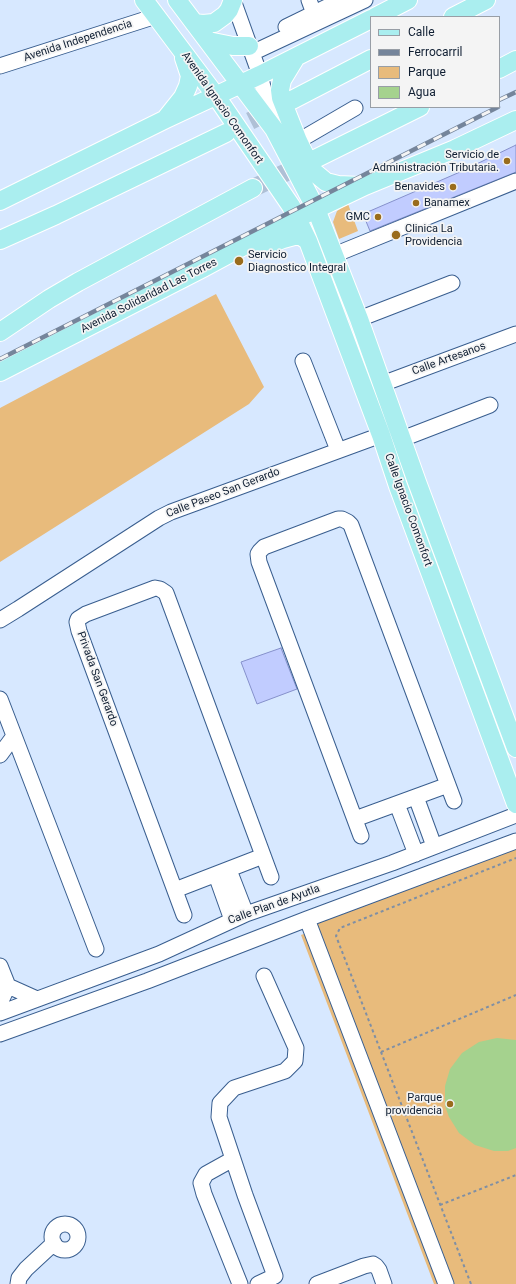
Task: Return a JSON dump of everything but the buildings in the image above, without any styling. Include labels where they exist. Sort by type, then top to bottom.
[{"type":"main road","name":"Avenida Ignacio Comonfort","points":[[144,0],[216,96],[291,206],[297,218]]},
{"type":"main road","points":[[177,0],[274,129],[291,145],[314,172],[326,182],[338,185],[365,186]]},
{"type":"main road","points":[[194,23],[208,24],[220,19],[229,10],[233,0]]},
{"type":"main road","points":[[376,16],[391,4],[408,0]]},
{"type":"main road","points":[[455,16],[486,0]]},
{"type":"main road","points":[[0,201],[166,119],[260,75],[370,20]]},
{"type":"main road","points":[[208,41],[251,49]]},
{"type":"main road","points":[[166,119],[183,97],[188,86],[190,76],[181,50]]},
{"type":"main road","points":[[296,57],[282,80],[280,90],[281,98],[291,145],[316,209]]},
{"type":"main road","points":[[292,100],[370,60]]},
{"type":"main road","points":[[500,68],[516,60]]},
{"type":"main road","points":[[315,159],[418,108]]},
{"type":"main road","name":"Avenida Solidaridad Las Torres","points":[[0,372],[297,218],[365,186],[454,149],[516,120]]},
{"type":"main road","points":[[0,240],[56,215],[226,133]]},
{"type":"main road","points":[[0,332],[49,299],[78,282],[253,188]]},
{"type":"main road","points":[[332,248],[329,226],[330,219],[336,205],[342,197]]},
{"type":"main road","name":"Calle Ignacio Comonfort","points":[[316,209],[359,319],[516,748]]},
{"type":"main road","name":"Calle Ignacio Comonfort","points":[[297,218],[308,241],[381,435],[516,804]]},
{"type":"main road","points":[[203,268],[222,263],[294,236],[301,236],[308,241]]},
{"type":"street","points":[[233,0],[260,75],[274,129]]},
{"type":"street","points":[[251,49],[313,12],[340,0]]},
{"type":"street","points":[[313,12],[365,0]]},
{"type":"street","name":"Avenida Independencia","points":[[0,66],[156,16]]},
{"type":"street","points":[[291,145],[355,108]]},
{"type":"street","points":[[332,248],[516,181]]},
{"type":"street","points":[[359,319],[452,283]]},
{"type":"street","name":"Calle Artesanos","points":[[382,384],[516,334]]},
{"type":"street","points":[[303,361],[338,450]]},
{"type":"street","name":"Calle Paseo San Gerardo","points":[[0,620],[165,515],[183,506],[381,435],[400,434],[490,405]]},
{"type":"street","points":[[361,836],[258,558],[260,550],[264,547],[338,520],[345,520],[351,526],[454,801]]},
{"type":"street","name":"Privada San Gerardo","points":[[184,915],[77,622],[78,619],[86,614],[155,588],[166,593],[271,877]]},
{"type":"street","points":[[0,699],[96,949]]},
{"type":"street","points":[[0,755],[14,736]]},
{"type":"street","points":[[355,819],[448,785]]},
{"type":"street","points":[[416,797],[426,850]]},
{"type":"street","points":[[397,804],[426,850],[435,871]]},
{"type":"street","name":"Calle Plan de Ayutla","points":[[0,1013],[159,954],[246,914],[392,863],[516,815]]},
{"type":"street","points":[[0,1034],[147,981],[307,919],[516,841]]},
{"type":"street","points":[[175,890],[263,856]]},
{"type":"street","points":[[392,863],[400,884]]},
{"type":"street","points":[[222,873],[246,914]]},
{"type":"street","points":[[222,873],[232,920]]},
{"type":"street","points":[[307,919],[446,1284]]},
{"type":"street","points":[[159,954],[167,973]]},
{"type":"street","points":[[139,961],[147,981]]},
{"type":"street","points":[[0,966],[8,986],[37,999]]},
{"type":"street","points":[[258,1284],[275,1276],[244,1195],[219,1117],[220,1103],[234,1088],[285,1071],[295,1061],[296,1048],[264,976]]},
{"type":"street","points":[[0,1003],[8,986]]},
{"type":"street","points":[[233,1159],[206,1174],[201,1183],[240,1284]]},
{"type":"street","points":[[18,1284],[19,1278],[26,1270],[54,1243]]},
{"type":"street","points":[[317,1284],[373,1264],[379,1270],[384,1284]]},
{"type":"path","points":[[471,1284],[336,936],[340,928],[516,858]]},
{"type":"path","points":[[380,1052],[516,995]]},
{"type":"path","points":[[440,1205],[516,1175]]},
{"type":"green space","points":[[348,204],[358,231],[339,239],[333,222],[337,211]]},
{"type":"green space","points":[[216,294],[264,387],[249,404],[0,562],[0,408]]},
{"type":"green space","name":"Parque providencia","points":[[516,845],[516,1284],[434,1284],[301,935],[317,929],[316,924]]},
{"type":"water","points":[[497,1038],[516,1040],[516,1148],[508,1151],[494,1151],[475,1145],[459,1133],[449,1117],[445,1106],[445,1086],[450,1069],[462,1053],[479,1042]]},
{"type":"tunnel","points":[[226,133],[276,108]]},
{"type":"tunnel","points":[[253,188],[308,162]]},
{"type":"railway","points":[[500,100],[516,92]]},
{"type":"railway","points":[[0,359],[496,108]]},
{"type":"place","name":"Servicio de Administración Tributaria.","points":[[507,161]]},
{"type":"place","name":"Benavides","points":[[453,187]]},
{"type":"place","name":"Banamex","points":[[416,203]]},
{"type":"place","name":"GMC","points":[[378,217]]},
{"type":"place","name":"Clinica La Providencia","points":[[396,235]]},
{"type":"place","name":"Servicio Diagnostico Integral","points":[[239,261]]},
{"type":"place","name":"Parque providencia","points":[[450,1104]]}]
